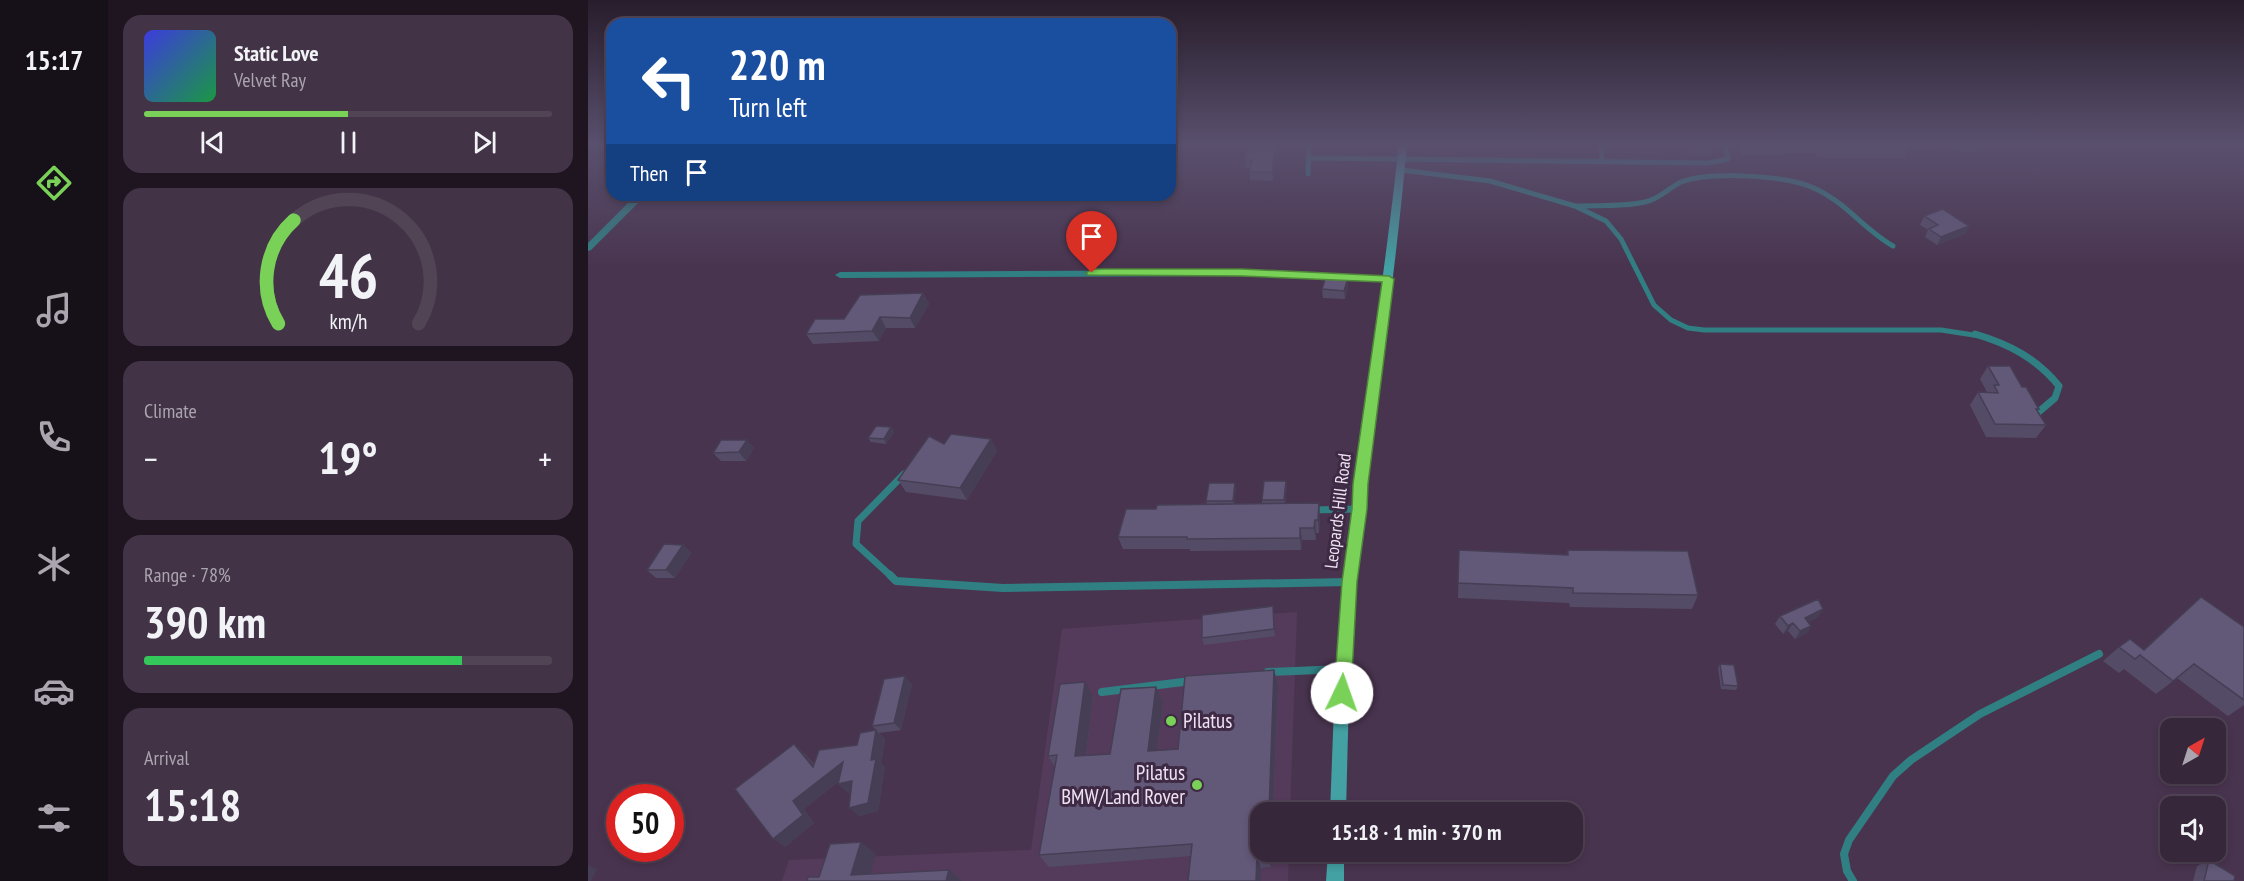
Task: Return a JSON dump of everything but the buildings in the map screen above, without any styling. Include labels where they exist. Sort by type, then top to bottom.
[{"type":"main road","name":"Leopards Hill Road","points":[[1338,802],[1343,669],[1350,582],[1360,509],[1360,484],[1389,279],[1399,185]]},
{"type":"main road","points":[[1335,881],[1336,862]]},
{"type":"street","points":[[588,248],[635,201]]},
{"type":"street","points":[[840,274],[1242,273],[1389,279]]},
{"type":"lane","points":[[1504,185],[1575,206],[1606,221],[1621,239],[1654,305],[1671,320],[1688,328],[1704,330],[1941,330],[1974,334],[2026,355],[2048,370],[2059,386],[2058,393],[2035,415]]},
{"type":"lane","points":[[1575,206],[1642,203],[1663,196],[1678,185]]},
{"type":"lane","points":[[1807,185],[1840,202],[1882,241],[1893,246]]},
{"type":"lane","points":[[905,473],[858,521],[856,544],[896,581],[1003,588],[1350,582]]},
{"type":"lane","points":[[1302,510],[1360,509]]},
{"type":"lane","points":[[1853,881],[1847,871],[1844,854],[1849,840],[1893,776],[1911,760],[1980,714],[2099,654]]},
{"type":"lane","points":[[1256,674],[1343,669]]},
{"type":"lane","points":[[1102,692],[1197,681]]},
{"type":"shaded area","name":"Pilatus","points":[[1297,612],[1290,802],[1250,802],[1250,862],[1289,862],[1288,881],[782,881],[789,860],[1031,850],[1062,629]]},
{"type":"place","name":"Pilatus","points":[[1171,721]]},
{"type":"place","name":"Pilatus BMW/Land Rover","points":[[1197,785]]},
{"type":"route","points":[[1092,273],[1242,273],[1389,279],[1360,484],[1360,509],[1350,582],[1342,693]]}]
